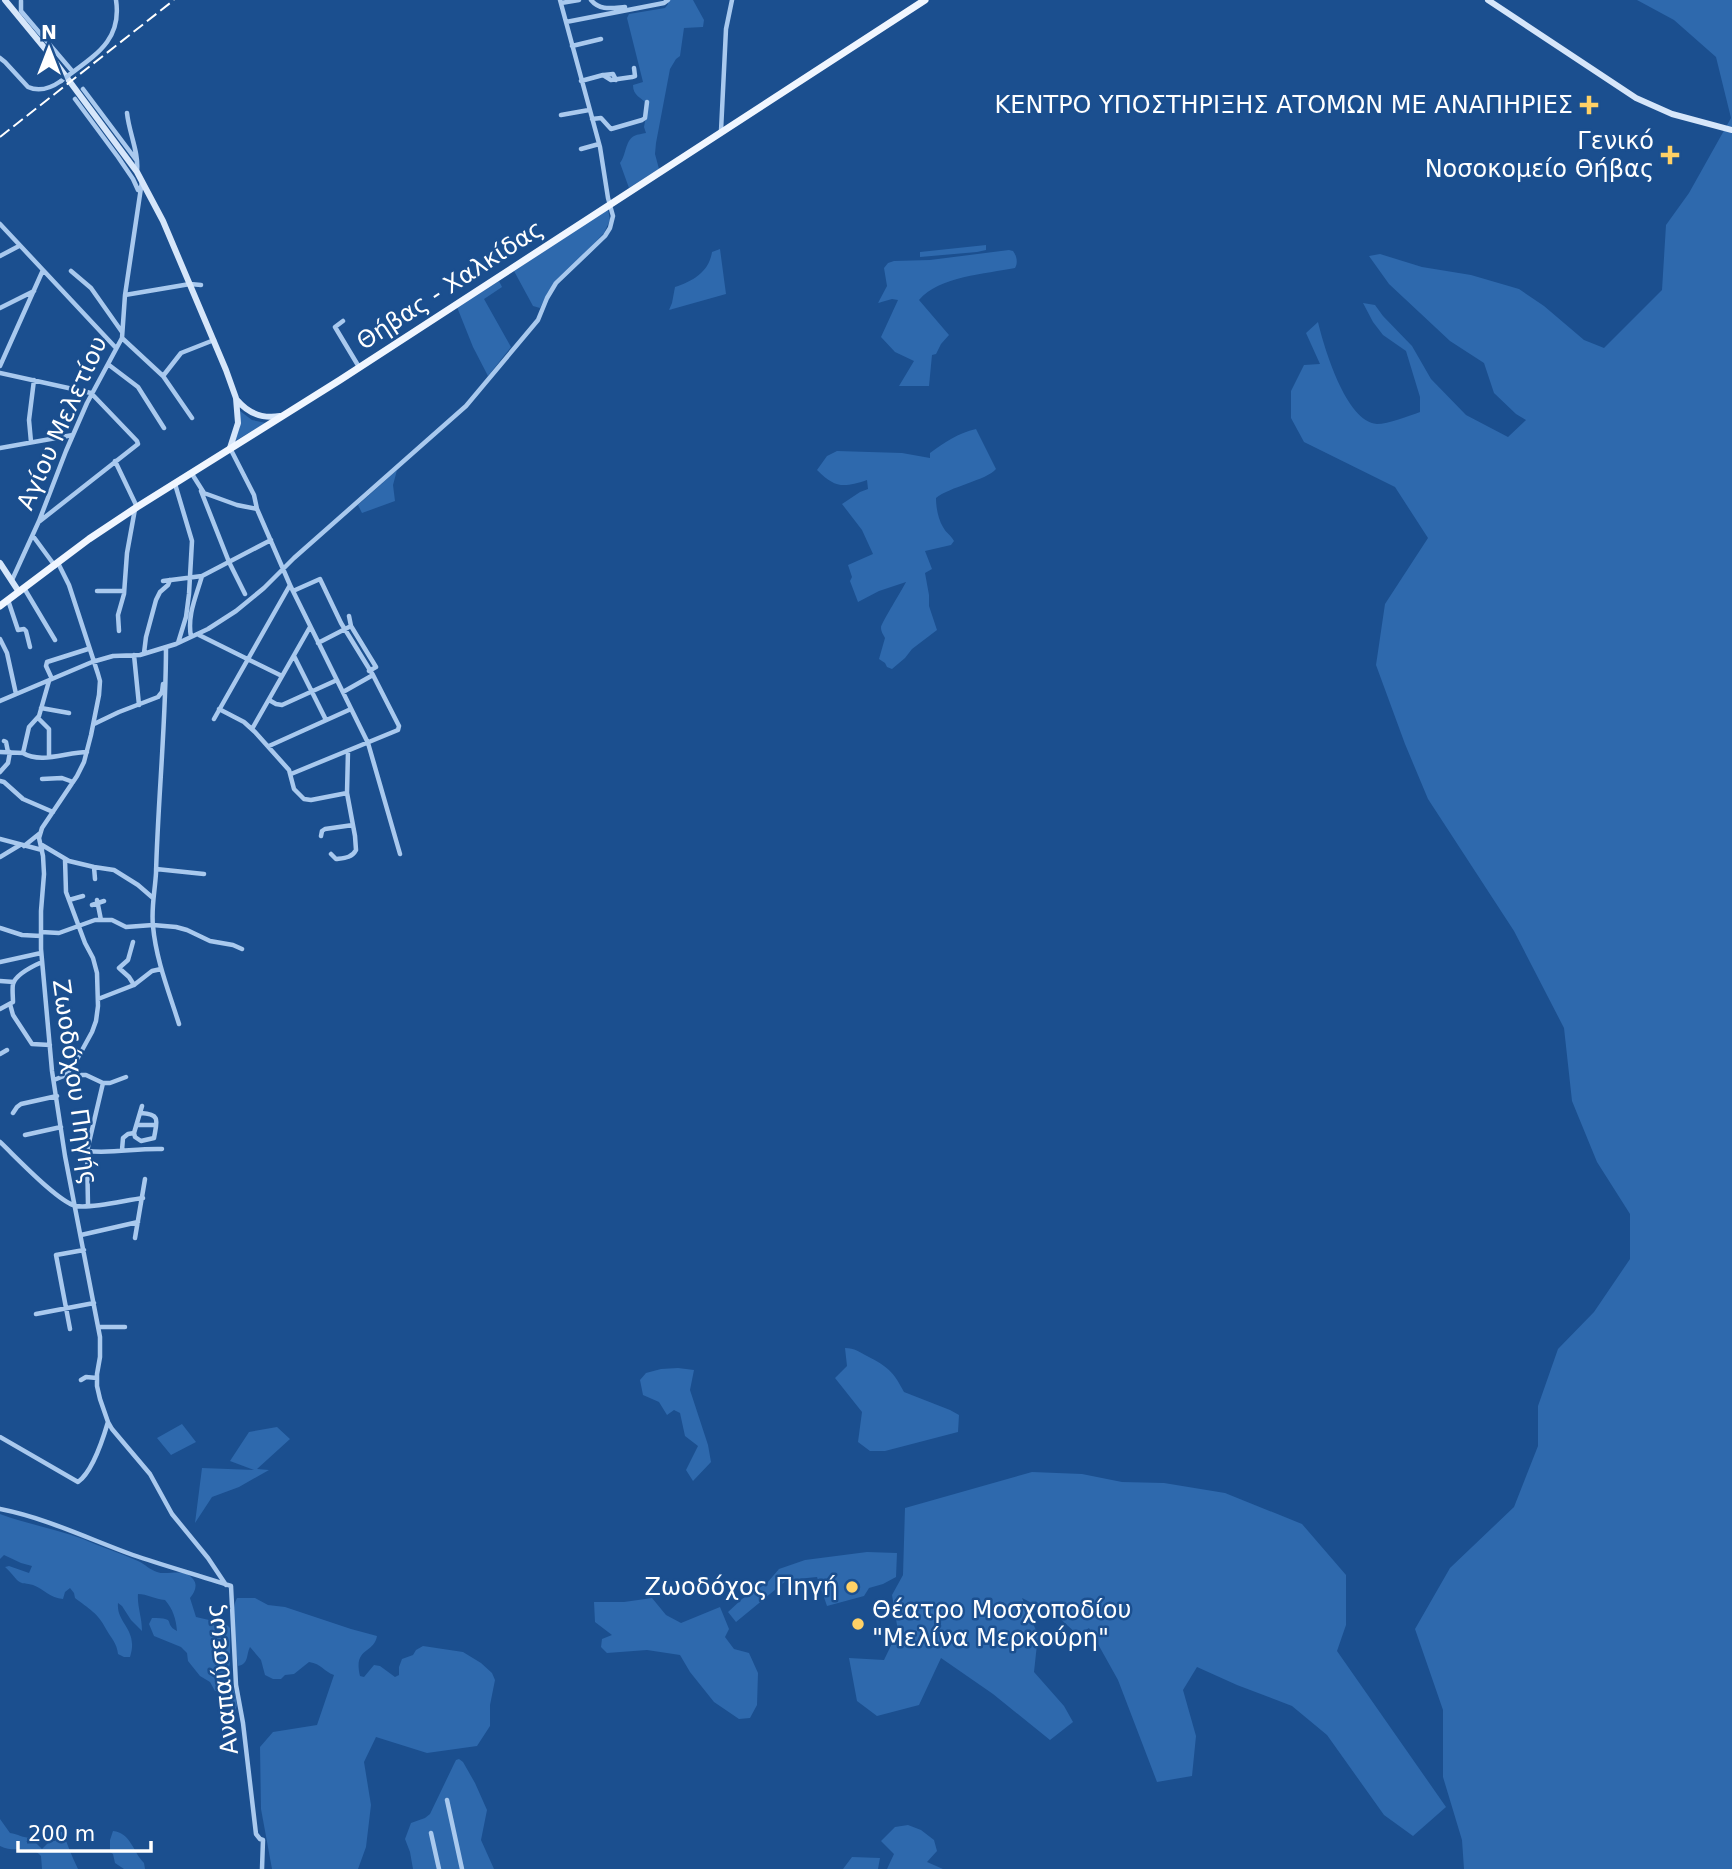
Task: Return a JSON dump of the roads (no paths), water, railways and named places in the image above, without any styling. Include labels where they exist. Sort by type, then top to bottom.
[{"type":"main road","points":[[5,0],[47,51],[137,172],[163,221],[236,398],[238,423],[230,448]]},
{"type":"main road","name":"Θήβας - Χαλκίδας","points":[[0,606],[136,508],[648,181],[925,0]]},
{"type":"main road","points":[[1489,0],[1636,98],[1672,114],[1732,130]]},
{"type":"main road","points":[[236,398],[256,415],[282,416]]},
{"type":"main road","points":[[0,563],[22,590]]},
{"type":"street","points":[[0,58],[27,87],[51,87],[99,52],[113,36],[117,18],[116,0]]},
{"type":"street","points":[[0,701],[92,662],[114,656],[145,653],[178,643],[236,611],[449,422],[538,320],[553,288],[605,236],[612,222],[599,144],[561,1],[579,0]]},
{"type":"street","points":[[591,0],[597,6],[605,8],[664,3],[668,0]]},
{"type":"street","points":[[721,132],[726,29],[732,0]]},
{"type":"street","points":[[20,1],[21,11],[71,73]]},
{"type":"street","points":[[566,22],[625,6]]},
{"type":"street","points":[[572,46],[601,39]]},
{"type":"street","points":[[581,81],[613,74],[616,80],[635,76],[634,68]]},
{"type":"street","points":[[83,89],[137,161]]},
{"type":"street","points":[[75,99],[133,179],[139,193]]},
{"type":"street","points":[[592,119],[601,118],[611,129],[642,120],[645,118],[647,102]]},
{"type":"street","points":[[561,115],[589,110]]},
{"type":"street","points":[[127,113],[137,172]]},
{"type":"street","points":[[581,149],[599,144]]},
{"type":"street","name":"Αγίου Μελετίου","points":[[12,580],[91,393],[109,365],[122,335],[125,295],[142,180]]},
{"type":"street","points":[[0,223],[116,348]]},
{"type":"street","points":[[0,256],[19,246]]},
{"type":"street","points":[[0,366],[43,270]]},
{"type":"street","points":[[71,271],[91,288],[122,335],[163,376],[192,418]]},
{"type":"street","points":[[125,295],[190,284],[201,285]]},
{"type":"street","points":[[0,308],[35,291]]},
{"type":"street","points":[[343,321],[335,327],[359,367]]},
{"type":"street","points":[[163,376],[181,354],[214,340]]},
{"type":"street","points":[[109,365],[138,387],[164,428]]},
{"type":"street","points":[[0,373],[91,393],[138,444],[39,521]]},
{"type":"street","points":[[32,442],[29,420],[34,380]]},
{"type":"street","points":[[0,448],[73,435]]},
{"type":"street","points":[[230,448],[254,495],[257,509],[290,585],[368,743],[400,854]]},
{"type":"street","points":[[115,460],[136,508],[118,615],[119,631]]},
{"type":"street","points":[[192,474],[245,594]]},
{"type":"street","points":[[175,484],[192,541],[186,617],[178,643]]},
{"type":"street","points":[[201,491],[215,498],[257,509]]},
{"type":"street","points":[[0,857],[22,846],[39,833],[73,782],[87,752],[100,687],[69,585],[33,535]]},
{"type":"street","points":[[163,581],[202,576],[271,540]]},
{"type":"street","points":[[191,637],[191,612],[202,576]]},
{"type":"street","points":[[291,774],[400,729],[382,691],[344,629],[320,579],[293,591]]},
{"type":"street","points":[[145,653],[146,637],[156,600],[170,580]]},
{"type":"street","points":[[214,719],[290,585]]},
{"type":"street","points":[[22,590],[55,640]]},
{"type":"street","points":[[97,591],[124,591]]},
{"type":"street","points":[[8,600],[18,630],[26,631],[30,647]]},
{"type":"street","points":[[343,692],[376,667],[351,626],[349,615]]},
{"type":"street","points":[[252,729],[310,626]]},
{"type":"street","points":[[318,643],[351,626]]},
{"type":"street","points":[[198,634],[282,676]]},
{"type":"street","points":[[0,639],[7,653],[16,694]]},
{"type":"street","points":[[94,724],[158,697],[162,692],[164,648]]},
{"type":"street","points":[[164,648],[165,701],[153,925],[160,969],[179,1024]]},
{"type":"street","points":[[23,752],[29,727],[38,718],[50,680],[47,662],[88,649]]},
{"type":"street","points":[[359,655],[367,650]]},
{"type":"street","points":[[134,655],[139,705]]},
{"type":"street","points":[[294,656],[326,720]]},
{"type":"street","points":[[269,700],[282,705],[337,680]]},
{"type":"street","points":[[41,708],[69,713]]},
{"type":"street","points":[[219,709],[252,729],[291,774],[294,789],[306,800],[347,793]]},
{"type":"street","points":[[269,747],[351,709]]},
{"type":"street","points":[[38,718],[49,729],[49,757]]},
{"type":"street","points":[[0,772],[8,763],[9,752],[4,741]]},
{"type":"street","points":[[331,854],[336,859],[344,858],[354,854],[357,846],[347,793],[348,751]]},
{"type":"street","points":[[0,752],[23,752],[27,755],[49,757],[87,752]]},
{"type":"street","points":[[42,779],[62,778],[73,782]]},
{"type":"street","points":[[0,781],[23,799],[53,812]]},
{"type":"street","points":[[321,836],[325,829],[354,825]]},
{"type":"street","name":"Ζωοδόχου Πηγής","points":[[39,833],[44,874],[41,953],[50,1045],[65,1156],[99,1327],[97,1378],[100,1399],[112,1429],[150,1474],[172,1514],[226,1585]]},
{"type":"street","points":[[0,839],[22,846],[41,847],[65,859],[114,870],[153,898]]},
{"type":"street","points":[[65,859],[66,892],[95,967],[98,999],[96,1021],[66,1075]]},
{"type":"street","points":[[94,867],[95,878]]},
{"type":"street","points":[[156,869],[204,874]]},
{"type":"street","points":[[69,900],[83,896]]},
{"type":"street","points":[[101,920],[95,903],[104,901]]},
{"type":"street","points":[[0,928],[22,935],[59,933],[101,920],[112,920],[125,927],[153,925],[187,930],[210,941],[242,949]]},
{"type":"street","points":[[132,942],[128,960],[119,968],[134,985]]},
{"type":"street","points":[[0,962],[41,953]]},
{"type":"street","points":[[0,981],[13,982],[32,966],[42,962]]},
{"type":"street","points":[[98,999],[134,985],[152,971],[160,969]]},
{"type":"street","points":[[0,1009],[14,1000],[13,982]]},
{"type":"street","points":[[10,1004],[17,1022],[32,1044],[50,1045]]},
{"type":"street","points":[[0,1054],[7,1050]]},
{"type":"street","points":[[54,1080],[66,1075],[86,1075],[103,1083],[110,1083],[126,1077]]},
{"type":"street","points":[[88,1206],[88,1151],[103,1083]]},
{"type":"street","points":[[13,1113],[21,1104],[57,1096]]},
{"type":"street","points":[[141,1113],[155,1115],[156,1125],[152,1139],[141,1141],[134,1133],[142,1106]]},
{"type":"street","points":[[136,1125],[156,1125]]},
{"type":"street","points":[[25,1135],[61,1127]]},
{"type":"street","points":[[122,1150],[124,1138],[134,1133]]},
{"type":"street","points":[[0,1143],[53,1191],[75,1206],[143,1198]]},
{"type":"street","points":[[88,1151],[101,1153],[162,1149]]},
{"type":"street","points":[[135,1238],[145,1179]]},
{"type":"street","points":[[81,1235],[138,1222]]},
{"type":"street","points":[[70,1329],[56,1255],[84,1250]]},
{"type":"street","points":[[36,1314],[94,1303]]},
{"type":"street","points":[[99,1327],[125,1327]]},
{"type":"street","points":[[81,1380],[86,1377],[97,1378]]},
{"type":"street","points":[[0,1437],[78,1482],[96,1453],[108,1422]]},
{"type":"street","name":"Αναπαύσεως","points":[[0,1509],[52,1524],[133,1555],[230,1586],[236,1685],[256,1834],[263,1840],[262,1869]]},
{"type":"street","points":[[209,1579],[216,1572]]},
{"type":"street","points":[[447,1800],[462,1869]]},
{"type":"street","points":[[431,1833],[439,1869]]},
{"type":"railway","points":[[0,137],[174,0]]},
{"type":"place","name":"ΚΕΝΤΡΟ ΥΠΟΣΤΗΡΙΞΗΣ ΑΤΟΜΩΝ ΜΕ ΑΝΑΠΗΡΙΕΣ","points":[[1589,105]]},
{"type":"place","name":"Γενικό Νοσοκομείο Θήβας","points":[[1670,155]]},
{"type":"place","name":"Ζωοδόχος Πηγή","points":[[852,1587]]},
{"type":"place","name":"Θέατρο Μοσχοποδίου \"Μελίνα Μερκούρη\"","points":[[858,1624]]}]
